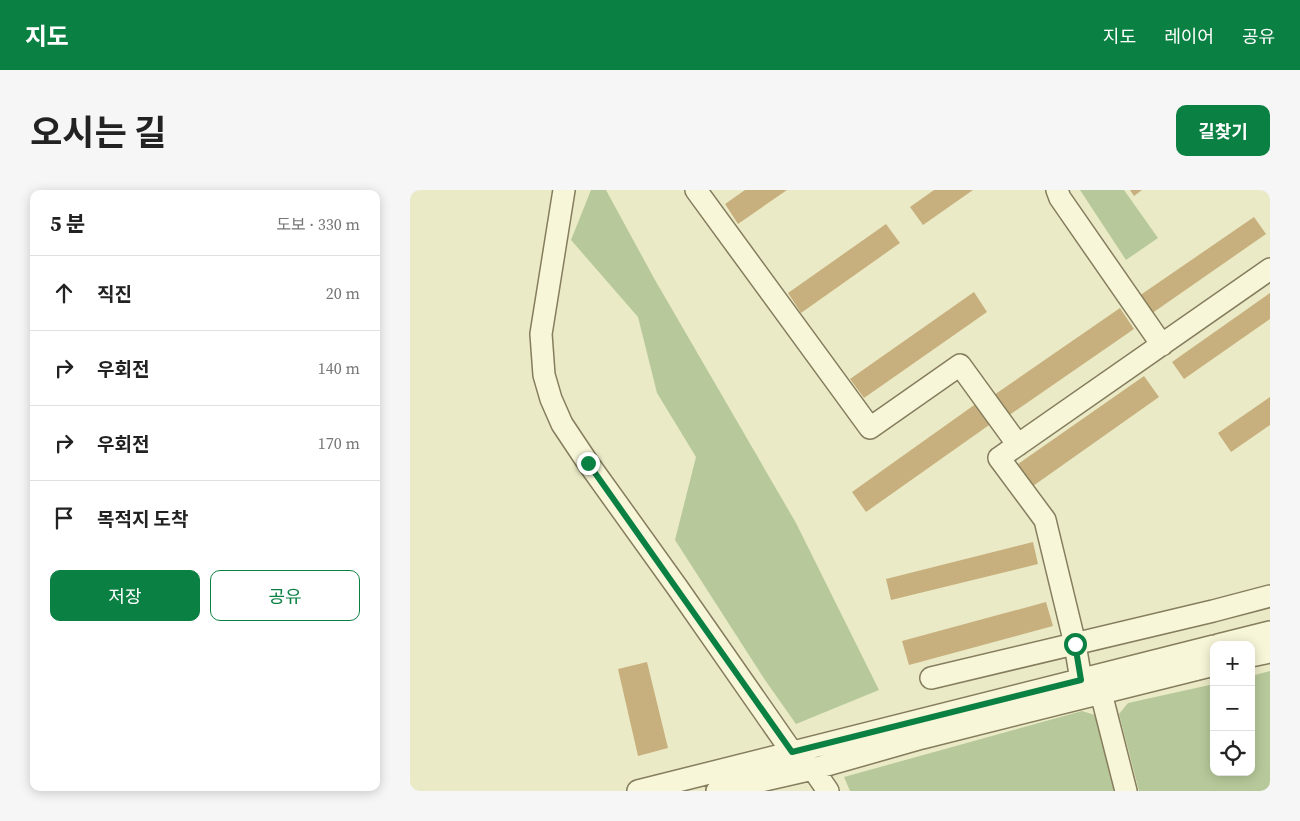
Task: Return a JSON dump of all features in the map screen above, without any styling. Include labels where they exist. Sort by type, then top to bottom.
[{"type":"street","points":[[564,190],[541,334],[544,375],[551,399],[562,424],[588,463],[792,752],[813,769],[828,791]]},
{"type":"street","points":[[696,190],[870,428],[960,365],[1018,445]]},
{"type":"street","points":[[1057,190],[1060,198],[1162,345]]},
{"type":"street","points":[[1081,680],[1075,644],[1045,520],[999,458],[1270,269]]},
{"type":"street","points":[[931,678],[1270,596]]},
{"type":"street","points":[[1234,641],[1270,632]]},
{"type":"street","points":[[638,791],[1210,647]]},
{"type":"street","points":[[1255,655],[1270,652]]},
{"type":"street","points":[[717,791],[813,769],[922,738],[1210,666]]},
{"type":"street","points":[[1101,693],[1126,791]]},
{"type":"green space","points":[[591,190],[606,190],[655,280],[796,523],[879,690],[796,724],[765,680],[675,540],[696,457],[657,393],[638,317],[571,240]]},
{"type":"green space","points":[[1080,190],[1124,190],[1158,238],[1126,260]]},
{"type":"green space","points":[[1270,671],[1270,791],[1139,791],[1119,714],[1128,703],[1210,685],[1210,776],[1255,776],[1255,675]]},
{"type":"green space","points":[[1082,711],[1095,715],[1114,791],[850,791],[844,777]]},
{"type":"building","points":[[745,190],[787,190],[738,224],[725,204]]},
{"type":"building","points":[[934,190],[973,190],[923,225],[910,207]]},
{"type":"building","points":[[1130,190],[1142,190],[1134,196]]},
{"type":"building","points":[[1254,217],[1266,234],[1151,314],[1139,296]]},
{"type":"building","points":[[886,224],[900,243],[801,313],[788,293]]},
{"type":"building","points":[[974,292],[987,312],[864,398],[850,379]]},
{"type":"building","points":[[1270,293],[1270,319],[1184,379],[1172,362]]},
{"type":"building","points":[[1120,308],[1134,329],[1008,416],[994,395]]},
{"type":"building","points":[[1144,376],[1159,397],[1033,486],[1018,464]]},
{"type":"building","points":[[1270,397],[1270,425],[1231,452],[1218,433]]},
{"type":"building","points":[[977,403],[992,423],[866,512],[852,492]]},
{"type":"building","points":[[1033,542],[1038,564],[891,600],[886,579]]},
{"type":"building","points":[[1046,602],[1053,626],[909,665],[902,641]]},
{"type":"building","points":[[647,662],[668,748],[638,756],[618,669]]},
{"type":"route","points":[[588,463],[792,752],[1081,680],[1075,644]]}]
